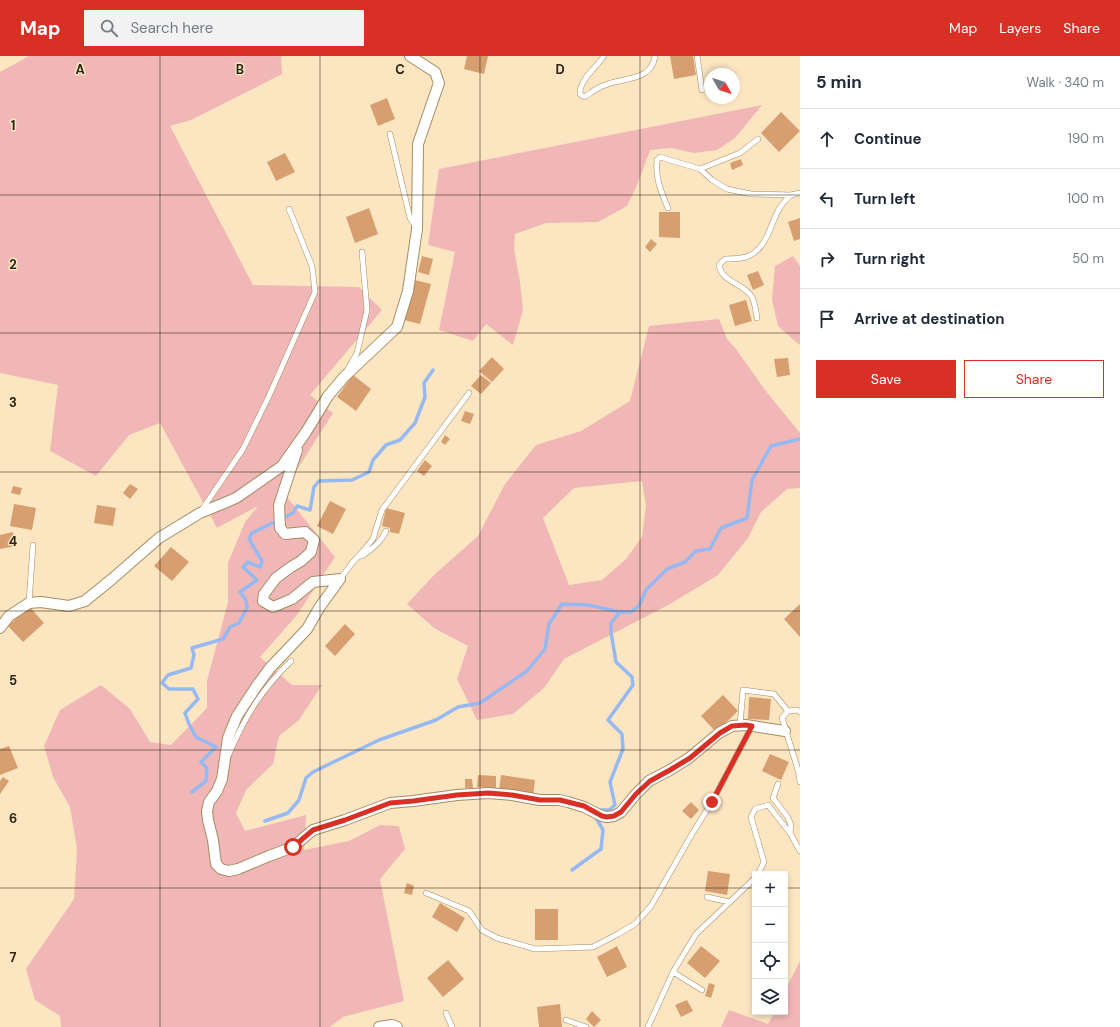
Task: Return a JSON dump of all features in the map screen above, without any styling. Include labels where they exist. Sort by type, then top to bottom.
[{"type":"street","points":[[0,628],[9,616],[29,603],[41,602],[69,606],[85,601],[159,538],[200,513],[236,498],[282,466],[328,396],[344,377],[397,327],[408,291],[417,229],[418,144],[439,83],[435,72],[410,56]]},
{"type":"street","points":[[300,440],[279,505],[280,528],[285,534],[305,532],[314,540],[311,552],[301,561],[276,578],[264,594],[263,602],[273,607],[292,599],[313,582],[340,579]]},
{"type":"street","points":[[340,579],[319,608],[307,629],[270,668],[237,716],[228,738],[222,779],[217,792],[209,802],[207,811],[216,864],[221,869],[229,871],[238,869],[293,847],[313,830],[390,803],[488,793],[512,795],[540,800],[560,800],[584,806],[602,816],[614,816],[621,812],[636,794],[650,781],[690,758],[720,733],[732,726],[752,726],[785,731]]},
{"type":"street","points":[[379,1027],[392,1025],[397,1027]]},
{"type":"lane","points":[[604,56],[582,83],[580,94],[584,97],[604,85],[648,72],[652,66],[655,56]]},
{"type":"lane","points":[[696,56],[702,90]]},
{"type":"lane","points":[[390,134],[410,218],[417,229]]},
{"type":"lane","points":[[700,170],[740,154],[758,140]]},
{"type":"lane","points":[[668,208],[660,190],[656,169],[657,160],[660,157],[700,170],[712,180],[727,189],[751,194],[791,195],[800,193]]},
{"type":"lane","points":[[757,318],[752,297],[746,291],[727,279],[720,271],[719,265],[725,259],[748,257],[755,253],[763,244],[779,209],[785,200],[791,195]]},
{"type":"lane","points":[[200,513],[243,449],[269,396],[315,292],[312,266],[289,209]]},
{"type":"lane","points":[[344,377],[357,353],[366,310],[362,252]]},
{"type":"lane","points":[[340,579],[373,539],[382,510],[469,393]]},
{"type":"lane","points":[[353,562],[375,547],[386,531]]},
{"type":"lane","points":[[29,603],[34,545]]},
{"type":"lane","points":[[223,771],[245,719],[263,691],[291,660]]},
{"type":"lane","points":[[740,725],[744,690],[774,694],[788,711]]},
{"type":"lane","points":[[800,712],[796,710],[788,711],[782,718],[799,773],[800,782]]},
{"type":"lane","points":[[426,893],[469,911],[482,930],[497,938],[535,949],[593,947],[635,924],[652,906],[692,834],[712,802],[752,726]]},
{"type":"lane","points":[[778,784],[773,798],[787,816],[791,825],[790,833]]},
{"type":"lane","points":[[760,871],[764,862],[751,817],[755,809],[768,806],[790,833],[800,851]]},
{"type":"lane","points":[[648,1027],[673,972],[696,934],[752,881]]},
{"type":"lane","points":[[707,897],[729,902]]},
{"type":"lane","points":[[673,972],[702,990]]},
{"type":"lane","points":[[446,1013],[452,1027]]},
{"type":"lane","points":[[566,1020],[586,1027]]},
{"type":"shaded area","points":[[29,56],[281,56],[282,74],[191,120],[170,126],[253,285],[359,287],[382,310],[310,395],[333,413],[283,492],[335,557],[297,615],[260,657],[292,685],[322,685],[299,720],[279,736],[273,764],[246,790],[236,813],[245,831],[306,815],[304,850],[349,841],[380,825],[399,826],[405,849],[380,879],[404,1001],[343,1017],[330,1027],[61,1027],[60,1016],[35,1000],[26,969],[74,899],[77,849],[70,807],[53,777],[44,746],[60,710],[101,685],[130,709],[150,742],[171,745],[207,708],[207,681],[228,602],[228,563],[245,522],[258,506],[217,528],[160,423],[129,435],[96,476],[50,451],[58,385],[0,373],[0,72]]},
{"type":"shaded area","points":[[762,105],[735,138],[717,150],[694,153],[671,148],[650,150],[638,183],[627,206],[598,222],[546,223],[515,234],[514,249],[523,310],[513,345],[486,324],[473,341],[439,330],[455,252],[428,245],[439,169]]},
{"type":"shaded area","points":[[793,256],[800,266],[800,345],[778,326],[772,300],[775,266]]},
{"type":"shaded area","points":[[719,319],[727,339],[736,349],[765,390],[800,433],[800,488],[787,489],[761,512],[748,538],[718,575],[670,604],[564,659],[544,688],[513,714],[477,720],[457,679],[468,646],[434,628],[407,604],[435,574],[478,536],[505,484],[536,445],[581,431],[630,401],[649,326]],"holes":[[[642,481],[646,506],[642,537],[626,559],[602,580],[569,585],[543,518],[574,488]]]},
{"type":"shaded area","points":[[800,961],[800,1027],[721,1027],[729,1010],[768,1024],[773,1015],[788,1015],[788,985]]},
{"type":"building","points":[[467,56],[488,56],[484,74],[464,69]]},
{"type":"building","points":[[670,56],[693,56],[696,75],[674,79]]},
{"type":"building","points":[[387,98],[395,119],[378,126],[370,105]]},
{"type":"building","points":[[781,112],[800,131],[779,152],[761,133]]},
{"type":"building","points":[[285,153],[295,172],[276,181],[267,162]]},
{"type":"building","points":[[741,159],[743,165],[732,170],[730,163]]},
{"type":"building","points":[[369,208],[378,234],[355,243],[346,217]]},
{"type":"building","points":[[659,212],[680,212],[680,238],[659,237]]},
{"type":"building","points":[[800,218],[800,239],[794,241],[788,222]]},
{"type":"building","points":[[651,239],[657,244],[650,252],[645,247]]},
{"type":"building","points":[[422,256],[433,259],[429,275],[418,272]]},
{"type":"building","points":[[758,271],[764,285],[753,290],[747,275]]},
{"type":"building","points":[[415,280],[431,284],[420,324],[400,319],[409,303]]},
{"type":"building","points":[[746,300],[752,321],[735,326],[729,305]]},
{"type":"building","points":[[492,357],[504,369],[492,382],[479,371]]},
{"type":"building","points":[[788,358],[790,375],[777,377],[774,359]]},
{"type":"building","points":[[353,375],[371,389],[356,411],[337,397]]},
{"type":"building","points":[[481,375],[491,383],[481,394],[471,386]]},
{"type":"building","points":[[465,411],[474,414],[470,424],[461,421]]},
{"type":"building","points":[[445,435],[450,439],[445,445],[441,442]]},
{"type":"building","points":[[425,460],[432,466],[424,476],[417,471]]},
{"type":"building","points":[[130,484],[138,489],[130,499],[123,493]]},
{"type":"building","points":[[13,486],[22,488],[20,495],[11,493]]},
{"type":"building","points":[[330,501],[346,509],[333,534],[317,526]]},
{"type":"building","points":[[14,504],[36,508],[32,530],[10,526]]},
{"type":"building","points":[[97,505],[116,508],[113,526],[94,523]]},
{"type":"building","points":[[386,508],[405,513],[399,534],[390,532],[390,528],[382,526]]},
{"type":"building","points":[[13,532],[16,546],[0,549],[0,535]]},
{"type":"building","points":[[171,547],[189,562],[172,581],[154,566]]},
{"type":"building","points":[[800,604],[800,637],[784,619]]},
{"type":"building","points":[[29,606],[44,623],[23,642],[8,626]]},
{"type":"building","points":[[345,624],[355,634],[335,656],[325,646]]},
{"type":"building","points":[[723,695],[738,711],[716,732],[701,716]]},
{"type":"building","points":[[749,697],[771,699],[769,720],[748,719]]},
{"type":"building","points":[[9,746],[18,768],[0,775],[0,749]]},
{"type":"building","points":[[770,754],[789,762],[781,780],[762,771]]},
{"type":"building","points":[[478,775],[496,776],[496,788],[477,787]]},
{"type":"building","points":[[501,775],[535,780],[533,797],[499,791]]},
{"type":"building","points":[[3,777],[9,781],[0,794],[0,781]]},
{"type":"building","points":[[465,779],[472,779],[473,788],[465,788]]},
{"type":"building","points":[[691,802],[699,810],[691,819],[682,811]]},
{"type":"building","points":[[708,871],[730,874],[727,895],[705,891]]},
{"type":"building","points":[[407,883],[414,886],[412,895],[404,893]]},
{"type":"building","points":[[440,903],[465,918],[457,932],[432,917]]},
{"type":"building","points":[[535,909],[558,909],[558,940],[535,940]]},
{"type":"building","points":[[617,946],[627,967],[607,977],[597,957]]},
{"type":"building","points":[[701,946],[720,961],[705,978],[687,963]]},
{"type":"building","points":[[448,960],[464,979],[443,997],[427,978]]},
{"type":"building","points":[[709,983],[715,985],[711,998],[705,996]]},
{"type":"building","points":[[687,1000],[693,1011],[681,1017],[675,1005]]},
{"type":"building","points":[[560,1004],[562,1027],[539,1027],[537,1007]]},
{"type":"building","points":[[592,1011],[601,1020],[594,1027],[586,1019]]},
{"type":"waterway","points":[[192,792],[206,781],[207,768],[201,762],[216,747],[196,737],[189,724],[185,713],[198,699],[193,689],[169,689],[162,683],[168,675],[191,668],[194,655],[192,648],[223,639],[230,627],[239,623],[247,608],[246,600],[240,592],[257,580],[243,567],[248,562],[260,567],[262,561],[249,539],[252,533],[293,513],[297,506],[310,510],[314,487],[319,481],[352,480],[369,472],[373,460],[386,445],[400,440],[415,423],[425,397],[424,383],[433,370]]},
{"type":"waterway","points":[[265,821],[288,813],[299,800],[306,778],[313,772],[379,740],[436,720],[458,707],[480,703],[527,671],[545,649],[549,624],[562,604],[588,605],[620,612],[631,612],[639,606],[646,590],[667,569],[685,562],[696,551],[710,549],[721,528],[747,518],[752,480],[771,446],[800,439]]},
{"type":"waterway","points":[[572,870],[601,849],[603,830],[596,818],[601,810],[609,810],[615,805],[610,782],[623,749],[622,734],[608,720],[633,685],[632,677],[616,662],[611,623],[620,612]]},
{"type":"route","points":[[293,847],[313,830],[390,803],[457,795],[488,793],[512,795],[540,800],[560,800],[584,806],[602,816],[614,816],[621,812],[636,794],[650,781],[690,758],[720,733],[732,726],[752,726],[712,802]]}]
